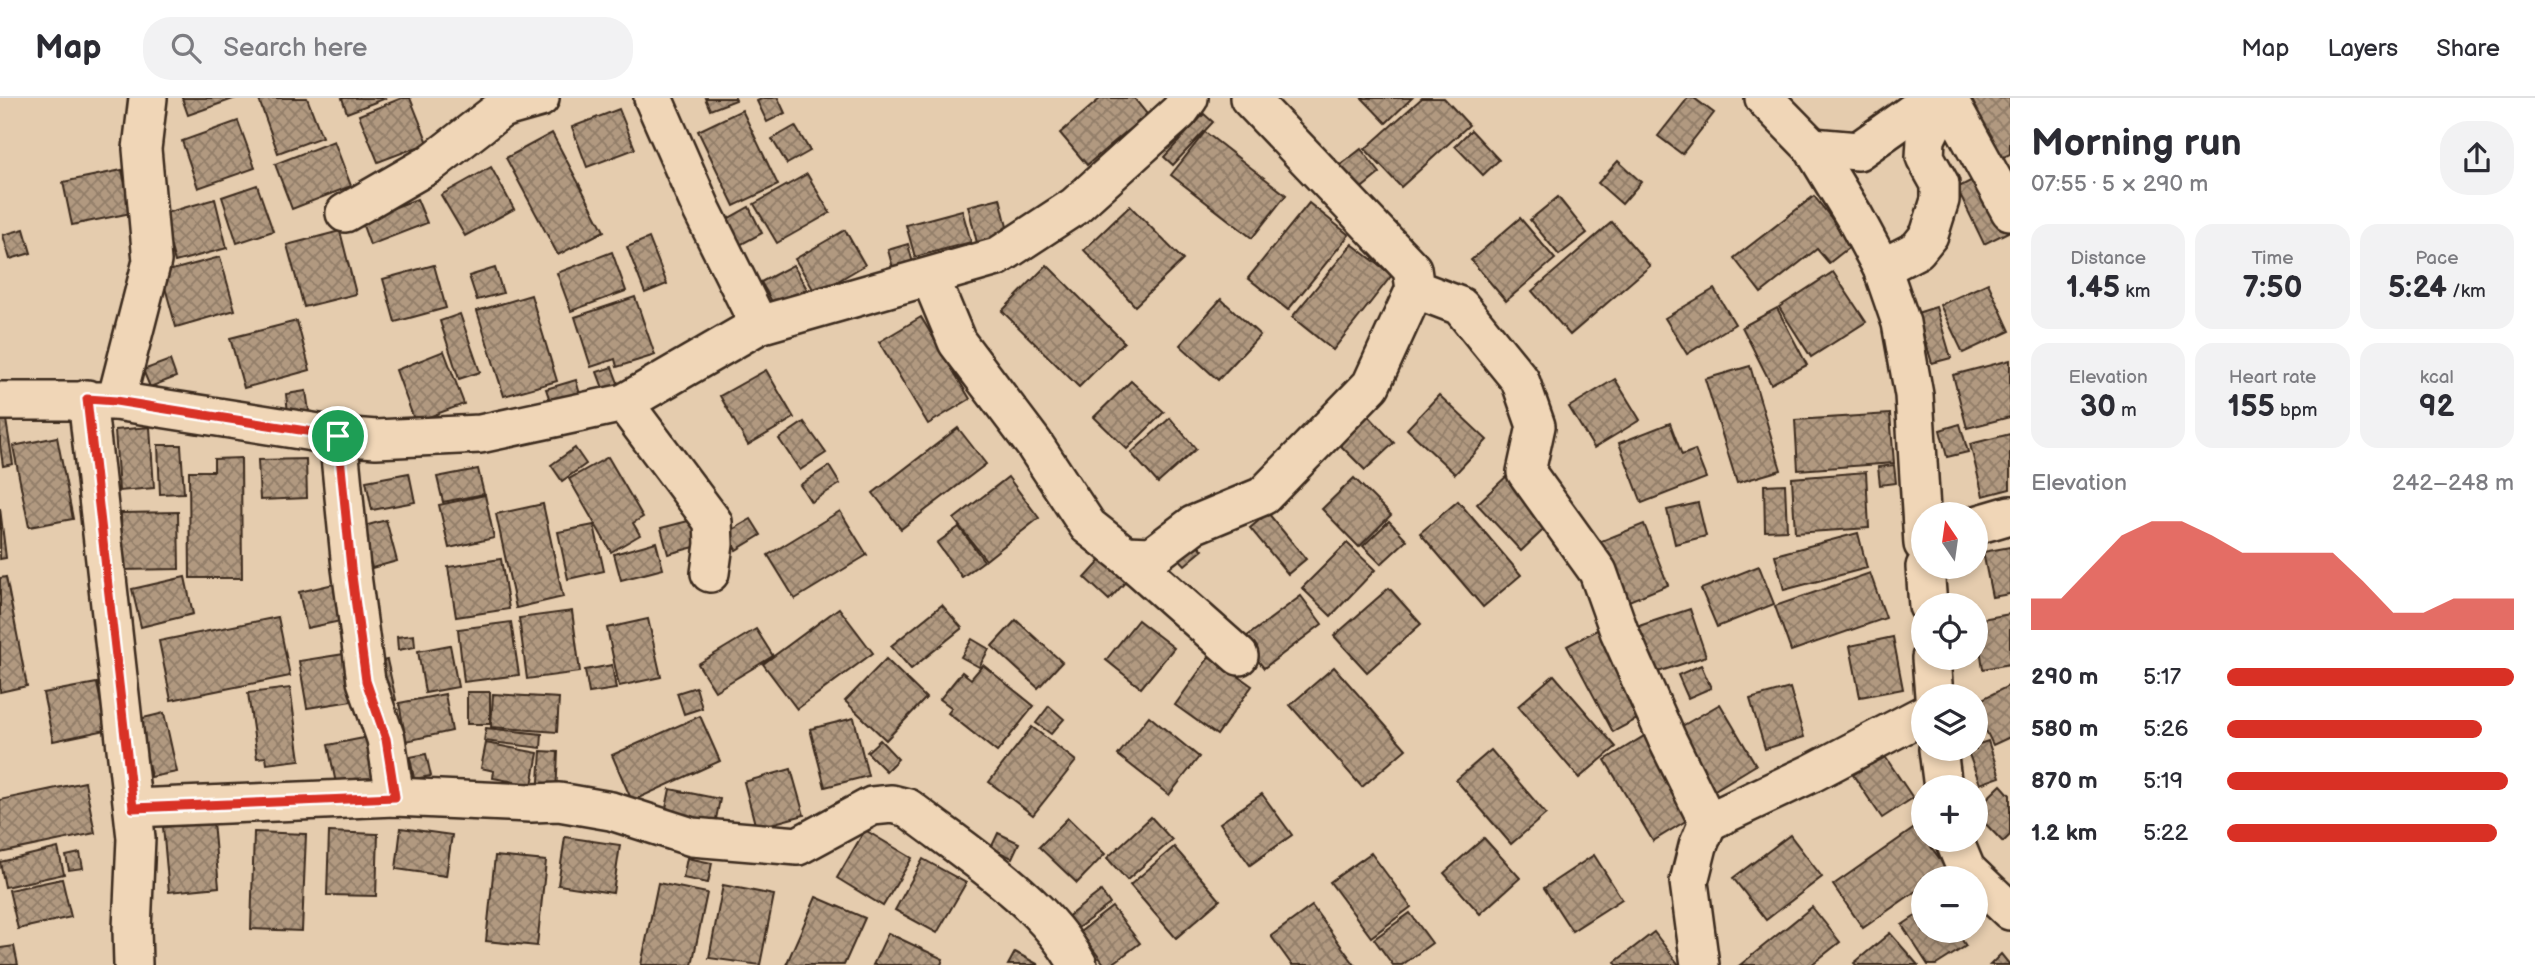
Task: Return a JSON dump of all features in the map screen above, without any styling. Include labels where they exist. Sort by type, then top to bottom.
[{"type":"street","points":[[133,965],[136,838],[101,400],[152,261],[142,149],[148,98]]},
{"type":"street","points":[[345,213],[430,164],[493,103],[540,98]]},
{"type":"street","points":[[1125,555],[1152,556],[1193,525],[1263,496],[1371,385],[1415,289],[1412,270],[1249,98]]},
{"type":"street","points":[[1764,98],[1812,147],[1882,268],[1900,323],[1914,395],[1921,502]]},
{"type":"street","points":[[1812,147],[1858,151],[1933,98]]},
{"type":"street","points":[[1882,268],[1917,250],[1929,235],[1940,200],[1940,184],[1925,157],[1926,139],[1947,98]]},
{"type":"street","points":[[1947,98],[2010,211]]},
{"type":"street","points":[[659,101],[702,210],[759,325]]},
{"type":"street","points":[[0,401],[101,400],[338,436],[376,439],[480,434],[624,402],[759,325],[997,257],[1075,206],[1178,103]]},
{"type":"street","points":[[930,277],[957,342],[1034,444],[1087,526],[1125,555],[1239,656]]},
{"type":"street","points":[[1415,289],[1460,306],[1520,380],[1536,426],[1526,472],[1598,572],[1630,655],[1708,822]]},
{"type":"street","points":[[624,402],[713,522],[714,544],[710,573]]},
{"type":"street","points":[[338,436],[366,681],[386,739],[395,797]]},
{"type":"street","points":[[1988,521],[2010,515]]},
{"type":"street","points":[[1700,965],[1689,882],[1698,846],[1708,822],[1812,773],[1911,721]]},
{"type":"street","points":[[133,808],[395,797],[559,802],[611,811],[692,837],[798,846],[872,806],[892,804],[908,808],[1034,906],[1072,953],[1078,965]]},
{"type":"street","points":[[1988,891],[2010,911]]},
{"type":"building","points":[[182,98],[236,98],[188,115]]},
{"type":"building","points":[[307,98],[322,137],[278,153],[259,100]]},
{"type":"building","points":[[342,98],[386,98],[347,113]]},
{"type":"building","points":[[402,98],[410,98],[428,143],[378,162],[359,115]]},
{"type":"building","points":[[705,98],[735,98],[736,100],[710,110]]},
{"type":"building","points":[[778,98],[785,113],[767,122],[757,101]]},
{"type":"building","points":[[1101,98],[1134,98],[1147,114],[1087,165],[1060,133]]},
{"type":"building","points":[[1362,98],[1412,98],[1386,123]]},
{"type":"building","points":[[1422,98],[1444,98],[1469,125],[1401,187],[1365,149]]},
{"type":"building","points":[[1688,98],[1694,98],[1714,113],[1682,154],[1658,136]]},
{"type":"building","points":[[1968,98],[2010,98],[2010,154],[1994,162]]},
{"type":"building","points":[[619,109],[635,149],[587,167],[572,127]]},
{"type":"building","points":[[742,110],[778,185],[734,206],[698,131]]},
{"type":"building","points":[[1204,114],[1213,122],[1173,165],[1164,157]]},
{"type":"building","points":[[238,121],[255,168],[198,188],[182,141]]},
{"type":"building","points":[[795,126],[810,151],[787,164],[772,139]]},
{"type":"building","points":[[1471,130],[1499,160],[1483,175],[1455,146]]},
{"type":"building","points":[[1205,132],[1286,195],[1252,238],[1171,175]]},
{"type":"building","points":[[552,133],[604,231],[558,255],[506,158]]},
{"type":"building","points":[[334,141],[351,186],[292,209],[275,164]]},
{"type":"building","points":[[1361,149],[1380,173],[1358,191],[1338,167]]},
{"type":"building","points":[[1618,161],[1641,182],[1622,204],[1598,183]]},
{"type":"building","points":[[491,167],[514,209],[465,236],[441,195]]},
{"type":"building","points":[[122,170],[131,213],[72,225],[63,182]]},
{"type":"building","points":[[807,174],[830,213],[777,243],[754,204]]},
{"type":"building","points":[[1980,176],[2008,232],[1984,244],[1957,188]]},
{"type":"building","points":[[257,185],[273,231],[237,243],[222,197]]},
{"type":"building","points":[[1814,196],[1852,245],[1829,263],[1817,249],[1761,293],[1734,258]]},
{"type":"building","points":[[1558,197],[1587,233],[1559,255],[1530,220]]},
{"type":"building","points":[[1000,198],[1009,235],[977,243],[968,206]]},
{"type":"building","points":[[215,199],[227,248],[175,262],[162,214]]},
{"type":"building","points":[[417,199],[427,223],[370,245],[361,220]]},
{"type":"building","points":[[1309,203],[1349,235],[1288,310],[1248,278]]},
{"type":"building","points":[[1130,206],[1183,260],[1135,306],[1084,250]]},
{"type":"building","points":[[749,207],[762,233],[738,246],[724,221]]},
{"type":"building","points":[[962,210],[971,242],[915,257],[906,225]]},
{"type":"building","points":[[1520,218],[1555,259],[1506,301],[1471,260]]},
{"type":"building","points":[[1612,222],[1650,266],[1570,335],[1532,291]]},
{"type":"building","points":[[24,229],[31,253],[10,259],[3,235]]},
{"type":"building","points":[[845,230],[865,265],[816,294],[795,259]]},
{"type":"building","points":[[340,231],[356,294],[304,307],[287,245]]},
{"type":"building","points":[[649,238],[667,284],[645,293],[627,247]]},
{"type":"building","points":[[908,244],[914,267],[894,272],[888,250]]},
{"type":"building","points":[[1352,244],[1392,275],[1333,350],[1292,317]]},
{"type":"building","points":[[612,252],[626,291],[571,311],[557,273]]},
{"type":"building","points":[[220,257],[235,310],[176,327],[161,273]]},
{"type":"building","points":[[434,265],[446,308],[395,322],[383,279]]},
{"type":"building","points":[[793,265],[807,289],[775,307],[761,282]]},
{"type":"building","points":[[1047,265],[1124,342],[1079,387],[1002,311]]},
{"type":"building","points":[[495,268],[503,293],[477,300],[469,276]]},
{"type":"building","points":[[1833,272],[1866,322],[1811,357],[1779,307]]},
{"type":"building","points":[[1988,283],[2010,331],[1963,353],[1940,305]]},
{"type":"building","points":[[1714,289],[1735,324],[1687,354],[1665,318]]},
{"type":"building","points":[[531,295],[557,381],[504,396],[477,311]]},
{"type":"building","points":[[635,297],[655,355],[617,367],[615,359],[591,367],[575,317]]},
{"type":"building","points":[[1221,299],[1260,335],[1218,380],[1180,345]]},
{"type":"building","points":[[1936,307],[1951,358],[1932,363],[1917,313]]},
{"type":"building","points":[[1777,308],[1807,365],[1771,384],[1742,327]]},
{"type":"building","points":[[460,314],[480,372],[459,379],[440,321]]},
{"type":"building","points":[[921,317],[970,399],[928,424],[879,342]]},
{"type":"building","points":[[297,321],[310,370],[244,388],[230,338]]},
{"type":"building","points":[[444,351],[464,404],[415,422],[396,370]]},
{"type":"building","points":[[170,360],[176,377],[150,387],[143,370]]},
{"type":"building","points":[[2010,360],[2010,417],[1967,428],[1953,375]]},
{"type":"building","points":[[1750,366],[1781,470],[1737,483],[1705,379]]},
{"type":"building","points":[[612,367],[621,391],[606,396],[597,372]]},
{"type":"building","points":[[766,370],[794,418],[748,445],[720,396]]},
{"type":"building","points":[[1615,379],[1640,420],[1594,448],[1569,407]]},
{"type":"building","points":[[576,380],[581,398],[552,407],[546,389]]},
{"type":"building","points":[[1131,381],[1164,412],[1127,449],[1094,417]]},
{"type":"building","points":[[306,391],[309,411],[288,413],[286,394]]},
{"type":"building","points":[[1439,395],[1487,440],[1455,474],[1407,429]]},
{"type":"building","points":[[1366,413],[1394,443],[1365,470],[1336,441]]},
{"type":"building","points":[[1890,414],[1894,463],[1798,470],[1795,420]]},
{"type":"building","points":[[1170,418],[1196,449],[1158,483],[1131,453]]},
{"type":"building","points":[[6,420],[13,464],[3,466],[0,421]]},
{"type":"building","points":[[804,422],[826,453],[800,470],[779,439]]},
{"type":"building","points":[[1670,423],[1682,455],[1695,450],[1706,478],[1642,503],[1619,443]]},
{"type":"building","points":[[1960,424],[1968,452],[1947,457],[1940,430]]},
{"type":"building","points":[[150,427],[154,488],[119,491],[115,430]]},
{"type":"building","points":[[958,428],[986,464],[901,529],[873,493]]},
{"type":"building","points":[[2010,434],[2010,489],[1983,496],[1970,444]]},
{"type":"building","points":[[57,437],[73,519],[29,527],[13,446]]},
{"type":"building","points":[[158,445],[181,445],[184,493],[160,494]]},
{"type":"building","points":[[575,448],[586,464],[562,481],[551,465]]},
{"type":"building","points":[[608,457],[643,517],[633,523],[640,535],[611,552],[569,479]]},
{"type":"building","points":[[241,458],[242,578],[190,578],[189,471],[214,471],[214,459]]},
{"type":"building","points":[[306,459],[307,498],[260,500],[258,460]]},
{"type":"building","points":[[1894,465],[1896,483],[1880,485],[1878,467]]},
{"type":"building","points":[[829,466],[840,484],[811,502],[800,485]]},
{"type":"building","points":[[478,469],[484,494],[443,502],[437,477]]},
{"type":"building","points":[[1511,472],[1555,519],[1521,551],[1477,504]]},
{"type":"building","points":[[1866,472],[1869,528],[1795,533],[1792,478]]},
{"type":"building","points":[[409,473],[415,502],[372,510],[366,481]]},
{"type":"building","points":[[1008,477],[1039,518],[986,560],[954,519]]},
{"type":"building","points":[[1354,478],[1391,515],[1359,547],[1322,509]]},
{"type":"building","points":[[1785,484],[1787,530],[1765,531],[1764,485]]},
{"type":"building","points":[[485,495],[494,538],[449,548],[439,505]]},
{"type":"building","points":[[1458,501],[1521,575],[1483,607],[1420,533]]},
{"type":"building","points":[[1698,503],[1706,536],[1675,544],[1667,510]]},
{"type":"building","points":[[543,504],[563,597],[516,608],[496,514]]},
{"type":"building","points":[[0,508],[6,558],[0,559]]},
{"type":"building","points":[[840,511],[867,555],[795,599],[768,555]]},
{"type":"building","points":[[178,512],[179,569],[122,570],[121,513]]},
{"type":"building","points":[[1268,513],[1306,559],[1288,574],[1250,528]]},
{"type":"building","points":[[696,519],[702,545],[668,554],[661,528]]},
{"type":"building","points":[[751,519],[761,535],[736,550],[727,533]]},
{"type":"building","points":[[386,520],[397,561],[372,568],[361,527]]},
{"type":"building","points":[[1389,521],[1407,540],[1381,564],[1363,546]]},
{"type":"building","points":[[1644,524],[1668,585],[1624,603],[1599,542]]},
{"type":"building","points":[[594,525],[604,571],[568,579],[558,532]]},
{"type":"building","points":[[959,527],[984,561],[962,577],[937,543]]},
{"type":"building","points":[[1858,533],[1867,568],[1784,590],[1775,555]]},
{"type":"building","points":[[1189,534],[1203,550],[1185,565],[1171,550]]},
{"type":"building","points":[[656,542],[663,569],[621,580],[614,554]]},
{"type":"building","points":[[1347,543],[1375,570],[1331,616],[1302,588]]},
{"type":"building","points":[[2010,547],[2010,594],[1992,597],[1988,577],[1988,551]]},
{"type":"building","points":[[1105,556],[1129,578],[1109,600],[1085,578]]},
{"type":"building","points":[[501,559],[509,609],[456,617],[448,567]]},
{"type":"building","points":[[1759,566],[1774,604],[1717,627],[1701,589]]},
{"type":"building","points":[[1870,573],[1886,618],[1791,651],[1775,606]]},
{"type":"building","points":[[6,577],[27,686],[0,692],[0,578]]},
{"type":"building","points":[[185,577],[193,614],[141,627],[132,589]]},
{"type":"building","points":[[347,581],[355,618],[307,628],[299,592]]},
{"type":"building","points":[[1389,588],[1421,624],[1367,672],[1334,636]]},
{"type":"building","points":[[1301,596],[1322,624],[1264,668],[1242,640]]},
{"type":"building","points":[[942,605],[962,628],[911,669],[891,646]]},
{"type":"building","points":[[839,608],[873,653],[797,709],[763,664]]},
{"type":"building","points":[[1690,609],[1706,656],[1652,674],[1636,627]]},
{"type":"building","points":[[572,611],[580,672],[527,679],[519,618]]},
{"type":"building","points":[[2010,614],[2010,664],[1988,668],[1988,618]]},
{"type":"building","points":[[278,617],[290,676],[171,700],[159,641]]},
{"type":"building","points":[[648,619],[661,677],[619,686],[607,628]]},
{"type":"building","points":[[1016,620],[1062,662],[1038,688],[992,646]]},
{"type":"building","points":[[1138,620],[1174,648],[1141,688],[1106,660]]},
{"type":"building","points":[[511,622],[519,675],[464,682],[458,629]]},
{"type":"building","points":[[1608,624],[1654,710],[1613,732],[1567,646]]},
{"type":"building","points":[[756,629],[773,656],[715,691],[698,664]]},
{"type":"building","points":[[414,635],[415,647],[398,650],[397,637]]},
{"type":"building","points":[[1893,637],[1903,689],[1860,697],[1850,646]]},
{"type":"building","points":[[972,639],[989,649],[979,667],[961,657]]},
{"type":"building","points":[[450,645],[458,687],[425,693],[418,651]]},
{"type":"building","points":[[357,652],[365,699],[307,708],[299,661]]},
{"type":"building","points":[[1210,656],[1252,686],[1217,735],[1175,705]]},
{"type":"building","points":[[886,659],[926,698],[886,740],[845,701]]},
{"type":"building","points":[[387,660],[396,700],[379,704],[370,664]]},
{"type":"building","points":[[612,665],[616,689],[589,693],[585,670]]},
{"type":"building","points":[[983,665],[1034,706],[997,752],[948,713],[952,708],[940,699],[962,672],[971,679]]},
{"type":"building","points":[[1701,665],[1711,688],[1688,698],[1678,675]]},
{"type":"building","points":[[1334,667],[1406,749],[1362,787],[1290,705]]},
{"type":"building","points":[[1554,675],[1616,747],[1579,778],[1518,706]]},
{"type":"building","points":[[97,683],[106,730],[53,741],[43,693]]},
{"type":"building","points":[[2010,685],[2010,737],[1993,745],[1988,735],[1988,696]]},
{"type":"building","points":[[696,687],[702,708],[684,714],[677,693]]},
{"type":"building","points":[[290,688],[300,760],[267,764],[266,757],[257,758],[248,693]]},
{"type":"building","points":[[1790,688],[1804,737],[1765,749],[1750,699]]},
{"type":"building","points":[[467,692],[490,692],[490,724],[467,724]]},
{"type":"building","points":[[445,694],[452,731],[406,741],[399,703]]},
{"type":"building","points":[[493,694],[559,698],[557,732],[491,727]]},
{"type":"building","points":[[1720,704],[1756,765],[1713,791],[1677,729]]},
{"type":"building","points":[[1049,706],[1064,719],[1051,734],[1036,723]]},
{"type":"building","points":[[164,713],[177,772],[151,777],[139,719]]},
{"type":"building","points":[[700,716],[720,761],[632,801],[612,755]]},
{"type":"building","points":[[1149,716],[1199,757],[1169,795],[1118,755]]},
{"type":"building","points":[[854,718],[868,776],[825,787],[810,729]]},
{"type":"building","points":[[1032,727],[1076,761],[1033,815],[989,782]]},
{"type":"building","points":[[486,728],[542,734],[541,748],[484,741]]},
{"type":"building","points":[[1649,733],[1697,814],[1653,841],[1605,760]]},
{"type":"building","points":[[379,735],[388,777],[337,788],[328,745]]},
{"type":"building","points":[[880,740],[898,759],[886,771],[867,752]]},
{"type":"building","points":[[1988,741],[2000,777],[1988,781],[1988,775],[1977,775],[1971,761],[1988,761]]},
{"type":"building","points":[[486,743],[538,753],[532,785],[493,778],[494,771],[481,768]]},
{"type":"building","points":[[1491,750],[1546,814],[1511,844],[1456,780]]},
{"type":"building","points":[[541,751],[558,752],[556,795],[538,795]]},
{"type":"building","points":[[426,754],[431,776],[414,779],[410,757]]},
{"type":"building","points":[[1884,755],[1911,795],[1911,799],[1882,818],[1853,775]]},
{"type":"building","points":[[791,769],[804,815],[756,828],[744,782]]},
{"type":"building","points":[[85,782],[95,833],[0,853],[0,800]]},
{"type":"building","points":[[2001,785],[2010,795],[2010,835],[2003,842],[1988,826],[1988,797]]},
{"type":"building","points":[[670,789],[720,799],[714,829],[664,818]]},
{"type":"building","points":[[1262,794],[1292,835],[1250,865],[1220,823]]},
{"type":"building","points":[[1151,817],[1172,840],[1127,880],[1107,858]]},
{"type":"building","points":[[1068,818],[1105,854],[1077,883],[1039,847]]},
{"type":"building","points":[[213,822],[219,887],[169,892],[163,827]]},
{"type":"building","points":[[401,828],[452,835],[446,876],[396,869]]},
{"type":"building","points":[[865,830],[912,858],[883,906],[837,878]]},
{"type":"building","points":[[1911,830],[1911,852],[1935,852],[1945,866],[1911,866],[1911,894],[1863,928],[1833,885]]},
{"type":"building","points":[[254,832],[306,834],[302,931],[251,929]]},
{"type":"building","points":[[329,832],[378,834],[376,896],[327,895]]},
{"type":"building","points":[[998,833],[1019,843],[1012,858],[991,848]]},
{"type":"building","points":[[1790,835],[1822,877],[1766,920],[1733,878]]},
{"type":"building","points":[[565,837],[620,845],[613,893],[558,885]]},
{"type":"building","points":[[1484,838],[1520,878],[1480,914],[1444,873]]},
{"type":"building","points":[[1174,847],[1220,900],[1176,938],[1130,885]]},
{"type":"building","points":[[58,848],[64,874],[5,887],[0,862]]},
{"type":"building","points":[[80,853],[83,868],[69,870],[66,856]]},
{"type":"building","points":[[1371,853],[1411,907],[1371,937],[1330,882]]},
{"type":"building","points":[[1594,855],[1622,899],[1572,931],[1544,888]]},
{"type":"building","points":[[495,856],[546,861],[537,946],[486,941]]},
{"type":"building","points":[[687,858],[712,863],[708,883],[683,878]]},
{"type":"building","points":[[923,859],[966,883],[937,933],[895,910]]},
{"type":"building","points":[[62,879],[71,917],[18,929],[9,890]]},
{"type":"building","points":[[658,883],[707,893],[692,965],[641,965]]},
{"type":"building","points":[[723,885],[774,895],[760,965],[709,958]]},
{"type":"building","points":[[1101,891],[1110,904],[1075,930],[1066,918]]},
{"type":"building","points":[[816,897],[865,918],[844,965],[786,965]]},
{"type":"building","points":[[1312,906],[1355,965],[1292,965],[1271,936]]},
{"type":"building","points":[[1112,907],[1140,943],[1111,965],[1105,965],[1080,932]]},
{"type":"building","points":[[1812,907],[1840,942],[1811,965],[1740,965]]},
{"type":"building","points":[[1410,913],[1432,943],[1402,965],[1393,965],[1374,939]]},
{"type":"building","points":[[1911,919],[1911,939],[1902,925]]},
{"type":"building","points":[[1654,932],[1679,965],[1617,965],[1615,962]]},
{"type":"building","points":[[888,933],[943,959],[941,965],[873,965]]},
{"type":"building","points":[[1890,933],[1918,965],[1854,963]]},
{"type":"building","points":[[1914,943],[1964,943],[1966,946],[1936,965],[1928,965]]},
{"type":"building","points":[[14,946],[18,965],[0,965],[0,948]]},
{"type":"building","points":[[1015,952],[1039,965],[1008,965]]},
{"type":"building","points":[[2001,954],[2010,965],[1990,965]]},
{"type":"route","points":[[87,399],[116,401],[338,436],[366,681],[386,739],[395,797],[133,808],[87,399]]}]
